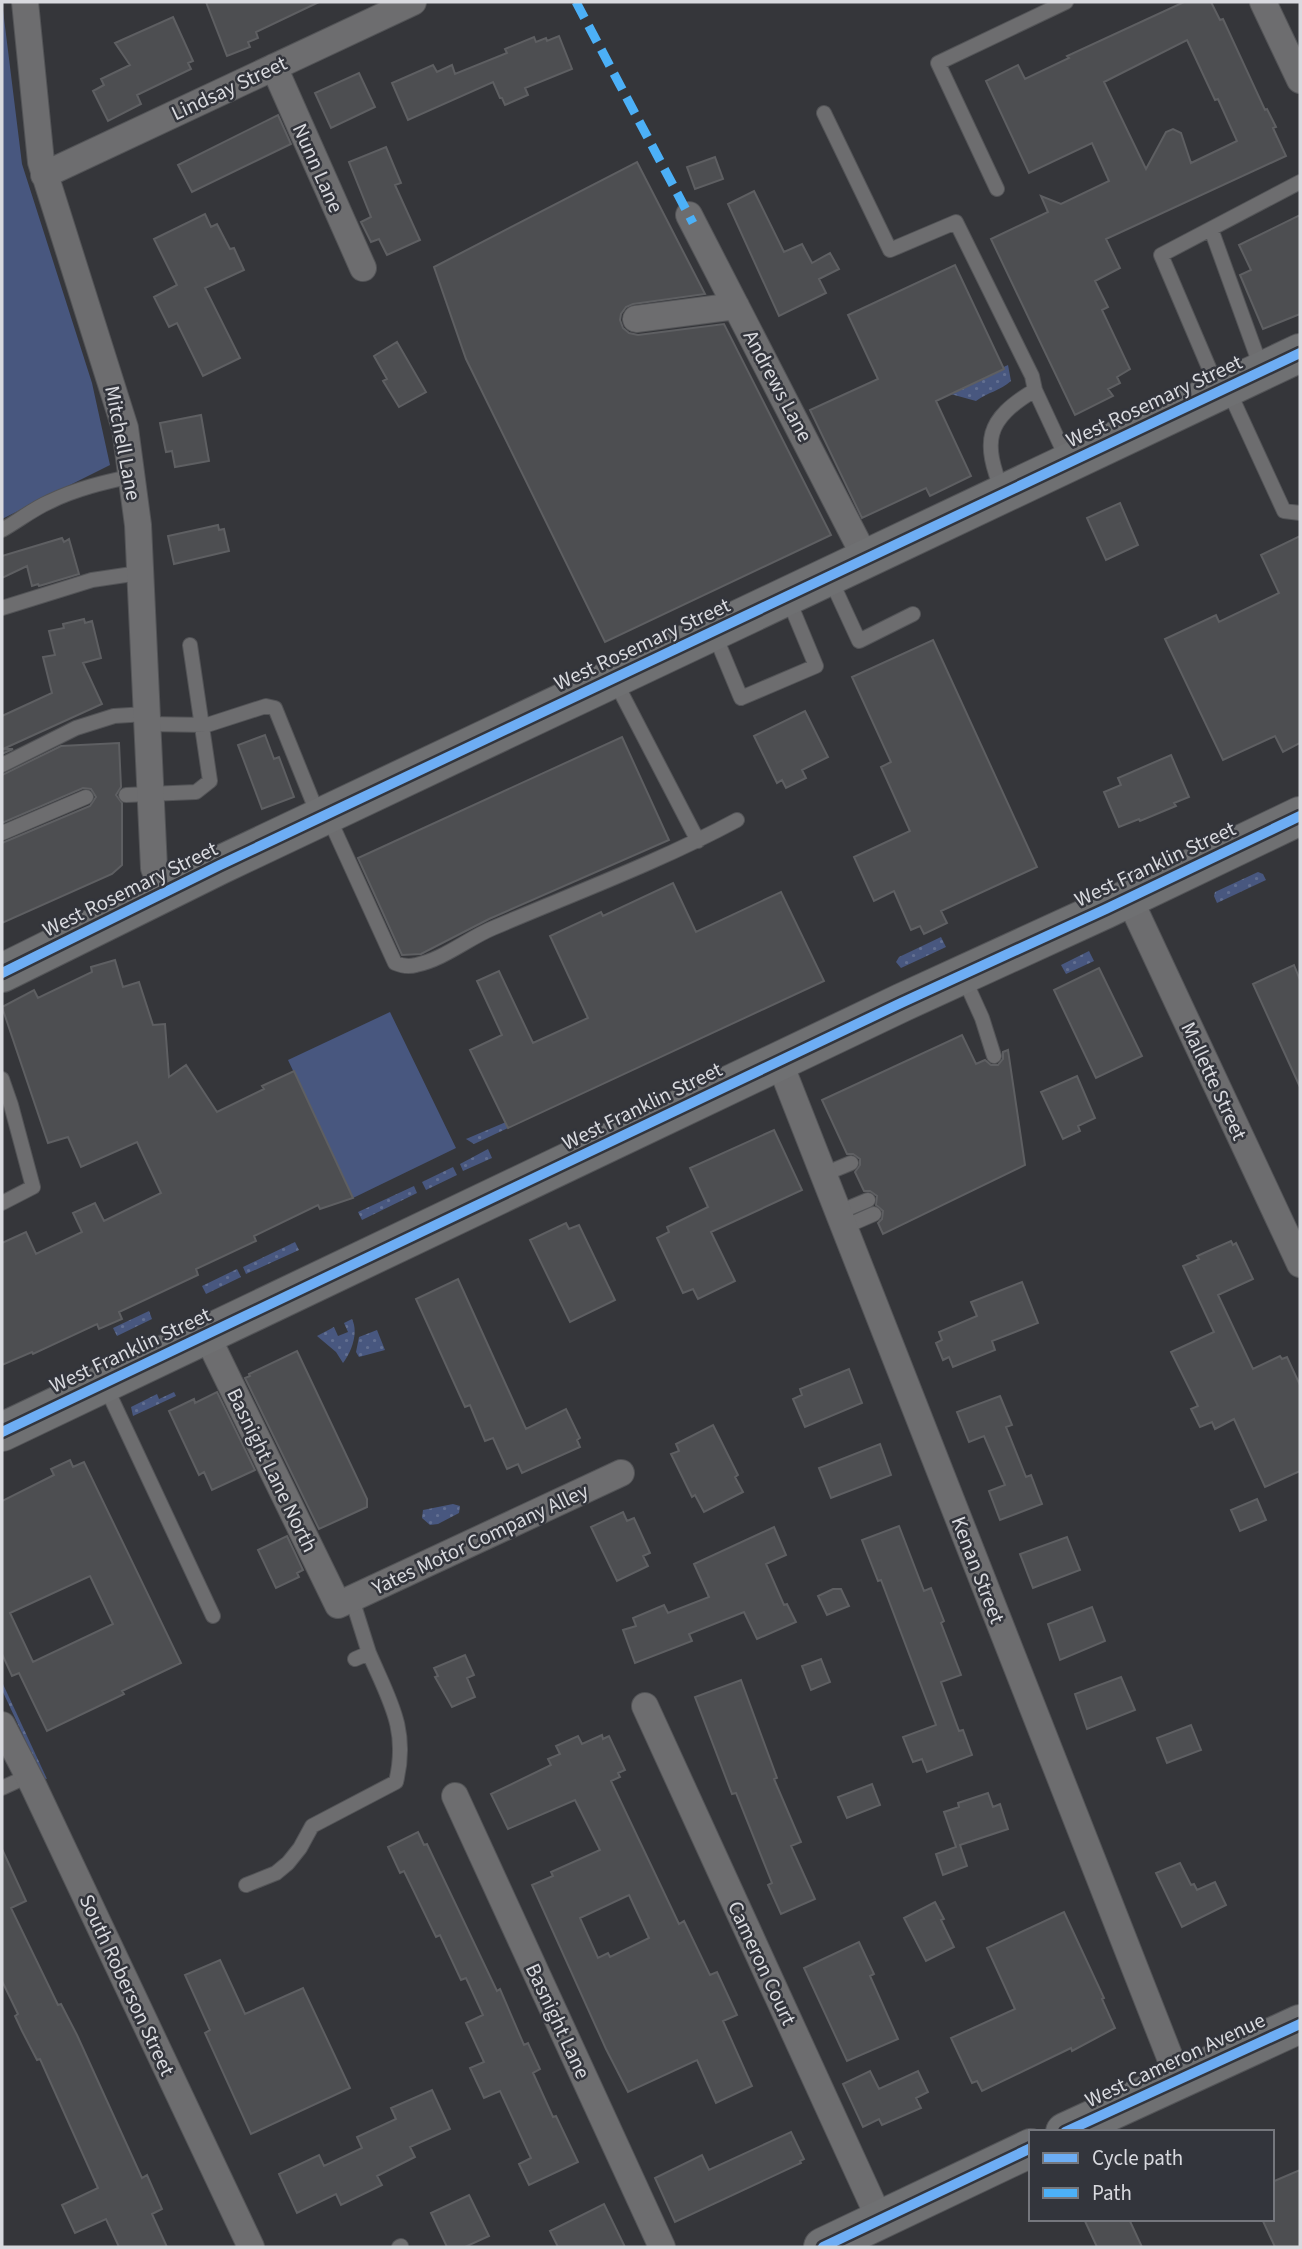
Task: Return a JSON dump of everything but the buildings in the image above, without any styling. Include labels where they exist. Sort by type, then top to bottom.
[{"type":"street","name":"Mitchell Lane","points":[[25,2],[41,162],[111,379],[125,428],[133,476],[138,524],[147,719],[138,795],[154,868],[164,894]]},
{"type":"street","name":"Lindsay Street","points":[[44,175],[274,67],[383,8],[413,2]]},
{"type":"street","points":[[1263,2],[1300,80]]},
{"type":"street","name":"Nunn Lane","points":[[274,67],[363,268]]},
{"type":"street","name":"Andrews Lane","points":[[689,215],[866,559]]},
{"type":"street","points":[[636,319],[736,306]]},
{"type":"street","name":"West Rosemary Street","points":[[2,974],[323,816],[1300,352]]},
{"type":"street","name":"West Franklin Street","points":[[2,1432],[1300,816]]},
{"type":"street","name":"Mallette Street","points":[[1129,898],[1300,1264]]},
{"type":"street","name":"Kenan Street","points":[[779,1061],[839,1220],[1178,2078]]},
{"type":"street","name":"Basnight Lane North","points":[[206,1334],[345,1602]]},
{"type":"street","name":"Yates Motor Company Alley","points":[[345,1602],[621,1473]]},
{"type":"street","name":"Cameron Court","points":[[645,1706],[880,2220]]},
{"type":"street","name":"South Roberson Street","points":[[2,1724],[251,2247]]},
{"type":"street","name":"Basnight Lane","points":[[455,1796],[662,2247]]},
{"type":"street","name":"West Cameron Avenue","points":[[1069,2130],[1300,2024]]},
{"type":"street","points":[[823,2247],[1029,2149]]},
{"type":"lane","points":[[997,189],[937,63],[1066,2]]},
{"type":"lane","points":[[824,113],[890,250],[956,222],[1032,376],[1035,390],[1069,463]]},
{"type":"lane","points":[[1300,182],[1161,255],[1223,389],[1284,511],[1300,513]]},
{"type":"lane","points":[[1211,229],[1262,371]]},
{"type":"lane","points":[[1003,494],[993,467],[989,442],[996,423],[1015,402],[1035,390]]},
{"type":"lane","points":[[2,530],[47,502],[86,487],[133,476]]},
{"type":"lane","points":[[2,608],[92,580],[139,573]]},
{"type":"lane","points":[[829,576],[859,641],[913,614]]},
{"type":"lane","points":[[713,631],[741,698],[816,666],[787,596]]},
{"type":"lane","points":[[138,795],[196,792],[210,781],[190,645]]},
{"type":"lane","points":[[614,678],[698,841]]},
{"type":"lane","points":[[2,765],[76,728],[114,716],[201,725],[266,706],[275,708],[323,816],[396,963],[405,966],[415,966],[435,959],[475,936],[698,841],[737,820]]},
{"type":"lane","points":[[2,833],[86,797]]},
{"type":"lane","points":[[962,975],[982,1018],[994,1056]]},
{"type":"lane","points":[[2,1079],[33,1187],[2,1203]]},
{"type":"lane","points":[[822,1175],[851,1163]]},
{"type":"lane","points":[[839,1220],[871,1207]]},
{"type":"lane","points":[[104,1383],[213,1616]]},
{"type":"lane","points":[[246,1885],[276,1873],[288,1863],[312,1826],[396,1782],[402,1760],[398,1719],[362,1656],[345,1602]]},
{"type":"lane","points":[[2,1788],[28,1776]]},
{"type":"shaded area","points":[[2,2],[22,164],[92,383],[110,465],[2,519]]},
{"type":"shaded area","points":[[1008,365],[1011,381],[976,401],[947,393]]},
{"type":"shaded area","points":[[1258,872],[1263,874],[1266,880],[1217,903],[1215,892]]},
{"type":"shaded area","points":[[941,937],[946,947],[901,968],[896,962],[899,957]]},
{"type":"shaded area","points":[[1089,951],[1094,961],[1066,974],[1061,965]]},
{"type":"shaded area","points":[[390,1012],[456,1148],[353,1198],[288,1060]]},
{"type":"shaded area","points":[[506,1122],[508,1128],[474,1144],[466,1139]]},
{"type":"shaded area","points":[[488,1149],[492,1158],[463,1171],[460,1164]]},
{"type":"shaded area","points":[[453,1167],[457,1175],[426,1190],[422,1182]]},
{"type":"shaded area","points":[[414,1186],[417,1193],[362,1220],[358,1212]]},
{"type":"shaded area","points":[[295,1242],[299,1250],[246,1274],[243,1267]]},
{"type":"shaded area","points":[[237,1269],[241,1277],[206,1294],[202,1286]]},
{"type":"shaded area","points":[[149,1311],[152,1319],[117,1336],[113,1328]]},
{"type":"shaded area","points":[[352,1319],[355,1330],[353,1342],[343,1363],[336,1352],[317,1336],[334,1327],[338,1336],[348,1332],[344,1323]]},
{"type":"shaded area","points":[[377,1330],[385,1350],[359,1357],[356,1352],[359,1337]]},
{"type":"shaded area","points":[[174,1392],[176,1396],[133,1416],[131,1407],[157,1394],[159,1399]]},
{"type":"shaded area","points":[[453,1504],[460,1506],[459,1513],[438,1524],[430,1525],[422,1518],[423,1510]]},
{"type":"shaded area","points":[[2,1682],[47,1779],[43,1778],[2,1690]]},
{"type":"marked path","points":[[576,2],[693,223]]},
{"type":"cycle path","points":[[2,973],[220,865],[1300,353]]},
{"type":"cycle path","points":[[2,1432],[901,1003],[1300,816]]},
{"type":"cycle path","points":[[1069,2130],[1300,2024]]},
{"type":"cycle path","points":[[823,2247],[1029,2149]]}]
